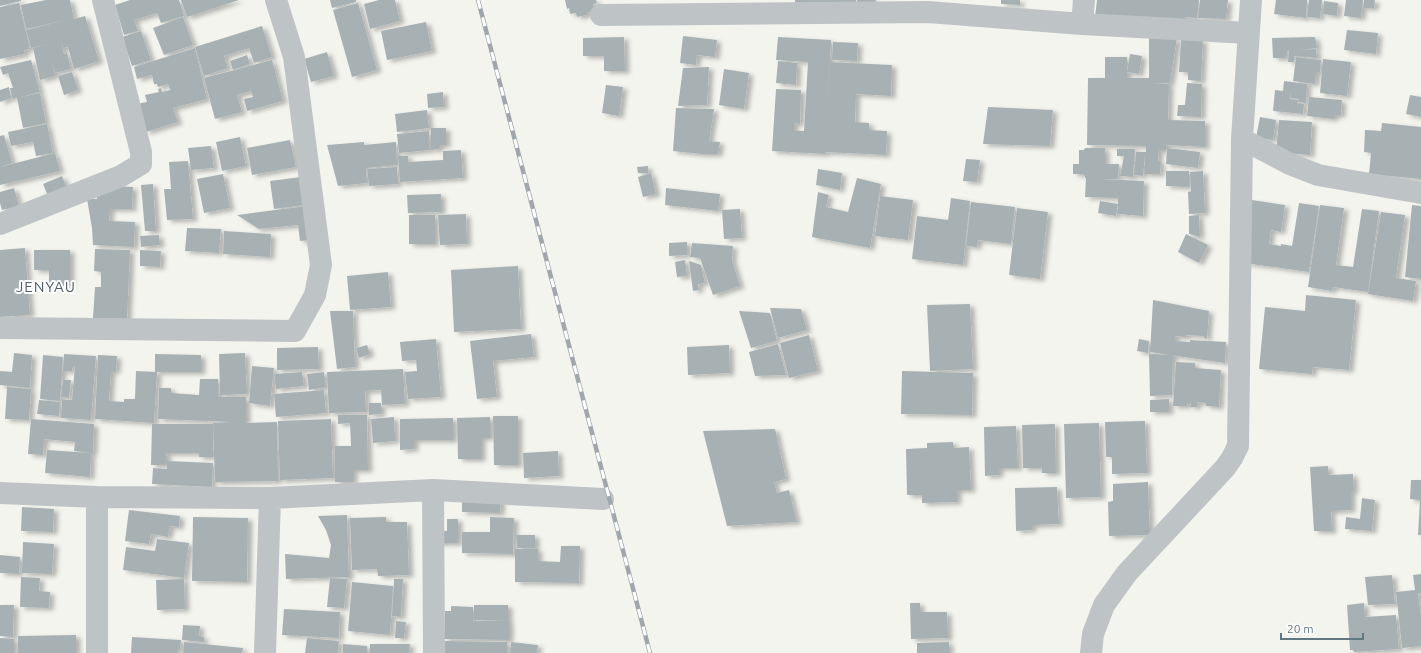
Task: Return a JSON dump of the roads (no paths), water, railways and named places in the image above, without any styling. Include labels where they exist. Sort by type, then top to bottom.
[{"type":"street","points":[[0,224],[120,176],[141,164],[141,152],[103,0]]},
{"type":"street","points":[[0,328],[295,331],[315,295],[321,265],[294,57],[276,0]]},
{"type":"street","points":[[1082,24],[1084,0]]},
{"type":"street","points":[[1091,653],[1093,634],[1104,605],[1127,573],[1225,468],[1238,446],[1242,139],[1251,0]]},
{"type":"street","points":[[601,15],[929,6],[1082,24],[1249,32]]},
{"type":"street","points":[[1242,139],[1290,164],[1318,175],[1421,193]]},
{"type":"street","points":[[433,490],[434,653]]},
{"type":"street","points":[[0,493],[97,497],[270,498],[433,490],[603,499]]},
{"type":"street","points":[[97,497],[97,653]]},
{"type":"street","points":[[265,653],[270,498]]},
{"type":"railway","points":[[478,0],[650,653]]},
{"type":"district","name":"JENYAU","points":[[46,286]]}]
